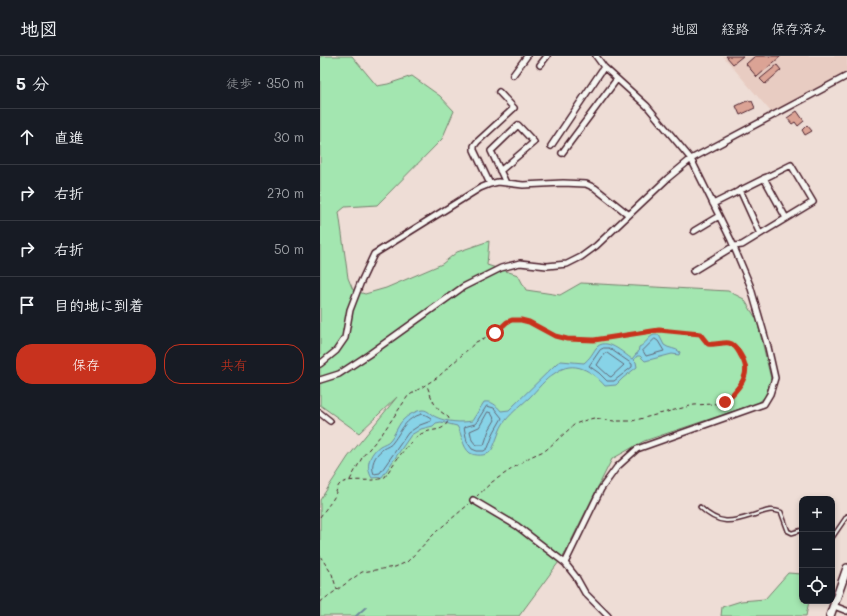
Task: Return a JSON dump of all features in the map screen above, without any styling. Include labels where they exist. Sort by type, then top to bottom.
[{"type":"street","points":[[513,75],[527,56]]},
{"type":"street","points":[[540,65],[547,56]]},
{"type":"street","points":[[565,563],[601,489],[617,467],[637,448],[749,411],[764,404],[770,394],[775,378],[768,347],[750,285],[734,246],[691,160],[648,106],[604,67],[596,56]]},
{"type":"street","points":[[550,146],[604,67]]},
{"type":"street","points":[[320,380],[345,371],[463,287],[501,268],[520,263],[547,266],[567,264],[581,257],[591,250],[668,178],[691,160],[847,76]]},
{"type":"street","points":[[562,153],[617,79]]},
{"type":"street","points":[[490,184],[474,150],[477,142],[514,108],[499,92]]},
{"type":"street","points":[[500,172],[534,142],[518,125],[490,151],[500,172],[506,183]]},
{"type":"street","points":[[692,271],[734,246],[742,245],[813,202],[791,165],[713,204]]},
{"type":"street","points":[[764,178],[786,218]]},
{"type":"street","points":[[320,364],[336,350],[345,338],[350,310],[374,254],[480,188],[498,182],[523,185],[563,183],[586,184],[595,188],[629,215]]},
{"type":"street","points":[[740,190],[760,234]]},
{"type":"street","points":[[694,231],[719,216]]},
{"type":"street","points":[[320,414],[330,421]]},
{"type":"street","points":[[473,500],[517,526],[565,563],[576,577],[585,594],[608,616]]},
{"type":"street","points":[[830,616],[847,568]]},
{"type":"street","points":[[834,606],[847,611]]},
{"type":"lane","points":[[700,507],[708,515],[724,521],[736,520],[773,509],[781,512],[788,531],[792,533],[799,531]]},
{"type":"lane","points":[[835,534],[847,516]]},
{"type":"path","points":[[320,602],[362,572],[395,567],[407,562],[437,531],[473,500],[482,490],[530,457],[546,450],[576,424],[594,418],[614,421],[632,421],[646,419],[694,405],[720,404],[725,402],[740,385],[744,377],[746,366],[734,345],[728,343],[713,345],[708,344],[700,334],[659,330],[594,340],[574,340],[555,336],[529,322],[512,320],[507,322],[489,337],[476,342],[438,377],[408,396],[386,428],[363,456],[350,480]]},
{"type":"path","points":[[320,517],[333,498],[340,484],[350,480],[375,480],[385,477],[417,437],[429,431],[445,428],[449,418],[436,406],[427,385]]},
{"type":"path","points":[[320,556],[332,574],[337,590]]},
{"type":"shaded area","points":[[723,56],[847,56],[847,72],[771,112]]},
{"type":"green space","points":[[320,56],[352,56],[377,86],[412,76],[440,96],[454,111],[442,139],[377,205],[345,207],[339,212],[348,278],[353,290],[365,294],[386,288],[442,264],[457,252],[489,241],[487,265],[518,275],[526,290],[560,295],[581,283],[728,291],[744,299],[757,320],[771,379],[765,397],[758,403],[644,441],[612,459],[564,555],[519,616],[320,616],[320,500],[348,457],[397,397],[359,433],[320,405]]},
{"type":"green space","points":[[788,573],[799,574],[799,604],[808,604],[806,616],[721,616],[722,607],[741,601],[765,599]]},
{"type":"water","points":[[654,335],[659,335],[664,345],[680,352],[679,355],[672,354],[645,361],[640,356],[637,356],[634,360],[637,367],[616,385],[605,386],[588,372],[576,367],[562,369],[548,378],[508,417],[501,427],[492,450],[486,454],[475,455],[470,453],[465,447],[457,426],[441,422],[421,429],[411,435],[382,477],[372,478],[370,474],[369,461],[373,453],[380,446],[389,441],[403,420],[412,413],[425,410],[440,419],[454,422],[464,422],[472,421],[484,402],[494,404],[501,411],[509,410],[557,363],[561,361],[584,363],[596,348],[605,344],[614,347],[632,359],[638,353],[639,347]]},
{"type":"building","points":[[726,56],[743,56],[733,64]]},
{"type":"building","points":[[755,56],[781,56],[757,77],[746,64]]},
{"type":"building","points":[[777,65],[781,70],[765,84],[760,79]]},
{"type":"building","points":[[749,100],[750,102],[752,101],[755,108],[740,115],[736,106]]},
{"type":"building","points":[[797,111],[804,121],[798,126],[795,122],[792,124],[787,118]]},
{"type":"building","points":[[807,125],[812,131],[805,135],[802,130]]},
{"type":"waterway","points":[[356,616],[366,607]]},
{"type":"route","points":[[495,333],[507,322],[512,320],[521,320],[529,322],[555,336],[567,339],[594,340],[659,330],[700,334],[708,344],[713,345],[728,343],[734,345],[746,366],[744,377],[740,385],[725,402]]}]
